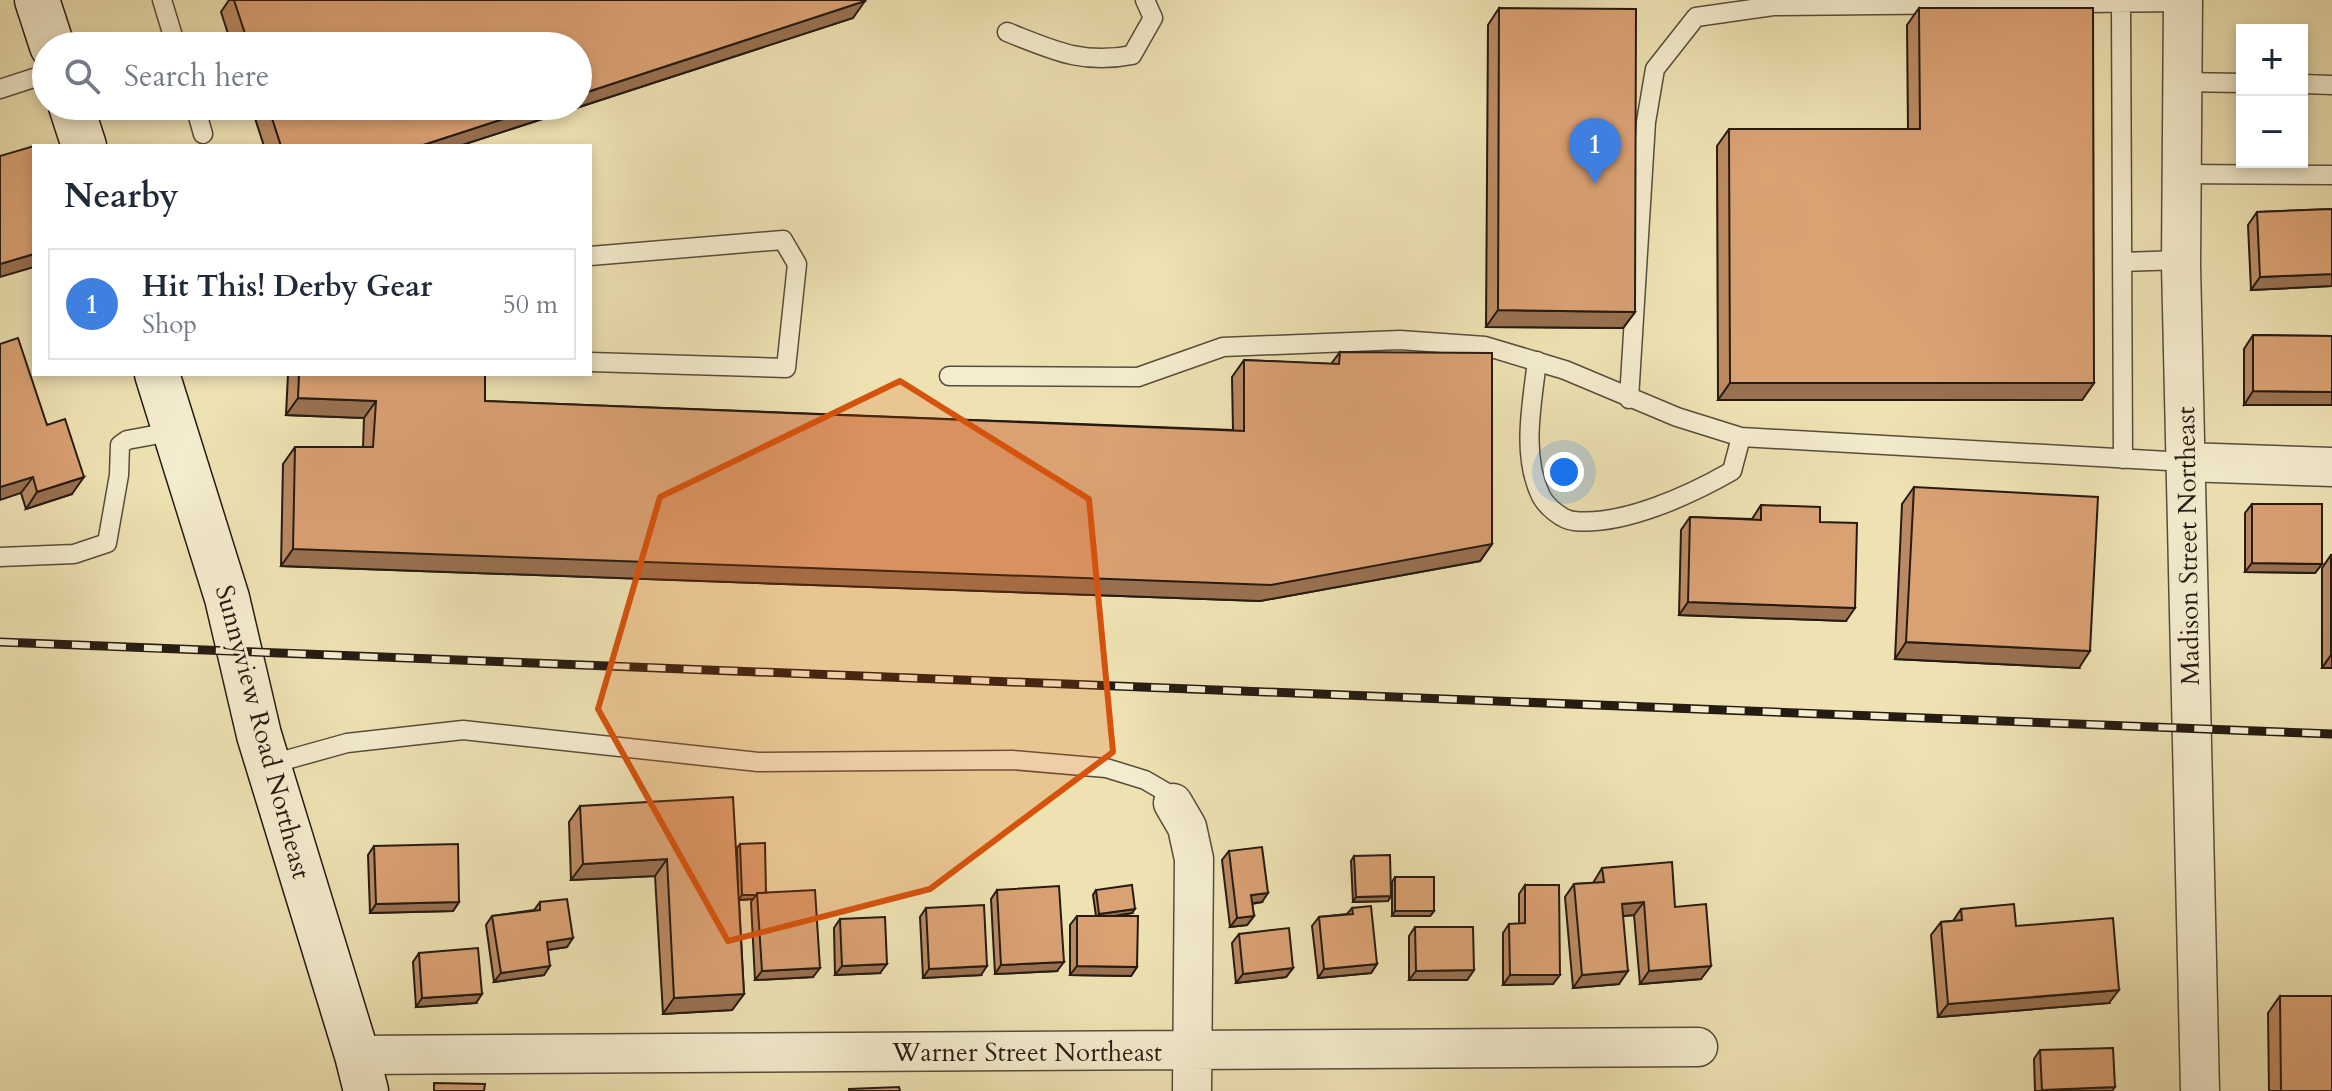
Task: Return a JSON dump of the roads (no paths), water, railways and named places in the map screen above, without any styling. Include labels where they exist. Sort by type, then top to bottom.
[{"type":"main road","points":[[37,0],[47,32]]},
{"type":"main road","points":[[76,120],[83,144]]},
{"type":"main road","name":"Sunnyview Road Northeast","points":[[158,376],[227,598],[268,765],[361,1073]]},
{"type":"street","name":"Madison Street Northeast","points":[[2183,1],[2181,260],[2200,1091]]},
{"type":"street","points":[[2186,462],[2332,467]]},
{"type":"street","points":[[1173,803],[1187,827],[1194,859],[1192,1091]]},
{"type":"street","name":"Warner Street Northeast","points":[[361,1073],[1192,1051],[1698,1047]]},
{"type":"lane","points":[[162,0],[172,32]]},
{"type":"lane","points":[[1007,32],[1063,54],[1104,60],[1132,55],[1153,18],[1145,0]]},
{"type":"lane","points":[[1629,399],[1646,122],[1655,69],[1696,17],[1773,6],[2183,1]]},
{"type":"lane","points":[[2121,3],[2123,459]]},
{"type":"lane","points":[[0,89],[32,79]]},
{"type":"lane","points":[[2182,82],[2236,83]]},
{"type":"lane","points":[[2308,84],[2332,85]]},
{"type":"lane","points":[[199,120],[203,134]]},
{"type":"lane","points":[[2182,174],[2332,175]]},
{"type":"lane","points":[[592,256],[783,240],[797,264],[786,368],[592,362]]},
{"type":"lane","points":[[2122,262],[2181,260]]},
{"type":"lane","points":[[949,376],[1138,377],[1223,347],[1400,340],[1485,346],[1565,370],[1629,399],[1741,437],[2186,462]]},
{"type":"lane","points":[[1537,361],[1529,427],[1533,472],[1546,504],[1571,522],[1615,518],[1710,484],[1732,471],[1741,437]]},
{"type":"lane","points":[[0,557],[74,554],[107,543],[119,475],[120,445],[127,440],[176,431]]},
{"type":"lane","points":[[268,765],[347,743],[463,730],[758,762],[1012,760],[1106,768],[1145,780],[1164,791],[1173,803]]},
{"type":"railway","points":[[0,642],[2332,734]]},
{"type":"place","name":"Hit This! Derby Gear","points":[[1595,184]]}]
